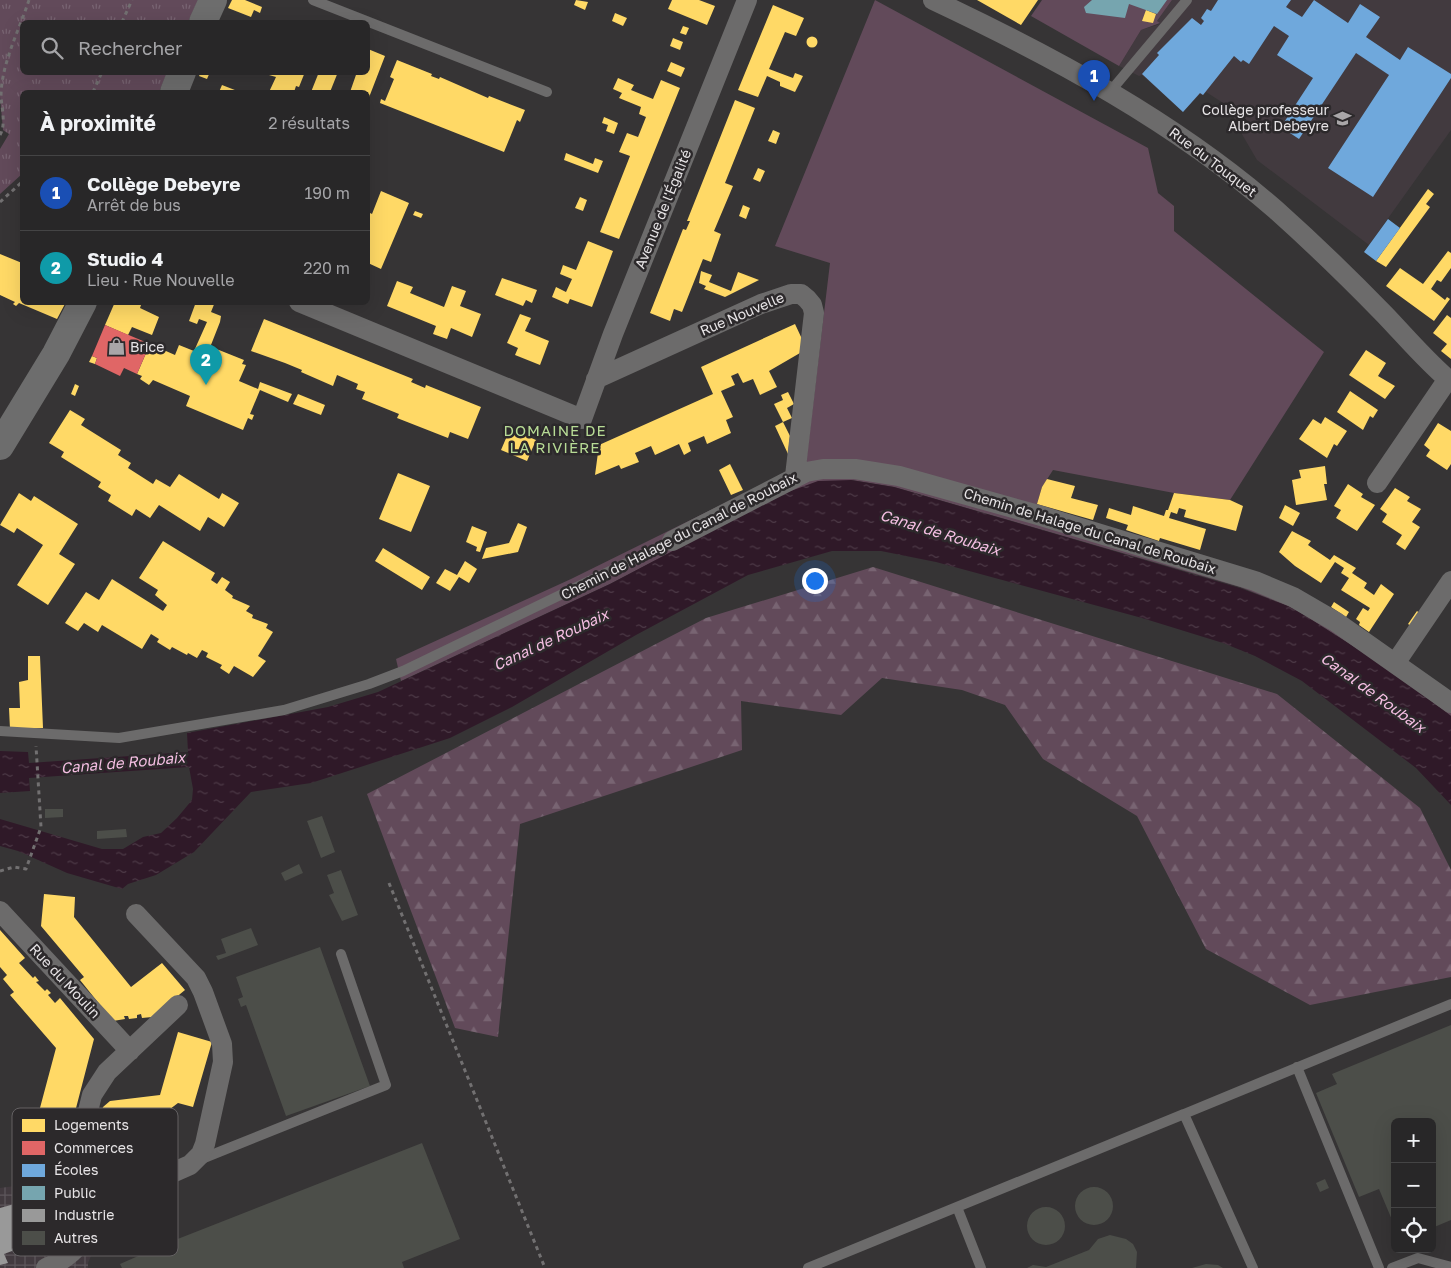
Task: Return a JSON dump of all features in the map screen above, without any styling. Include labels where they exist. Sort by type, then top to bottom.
[{"type":"main road","points":[[204,20],[213,0]]},
{"type":"main road","points":[[175,90],[181,75]]},
{"type":"main road","points":[[0,446],[7,418],[56,354],[81,305]]},
{"type":"street","name":"Avenue de l'Égalité","points":[[307,305],[582,419],[596,379],[747,0]]},
{"type":"street","name":"Rue du Touquet","points":[[933,0],[984,24],[1109,93],[1185,138],[1254,191],[1324,254],[1450,381]]},
{"type":"street","name":"Rue Nouvelle","points":[[596,379],[761,304],[791,294],[801,294],[812,305],[814,313],[795,476]]},
{"type":"street","points":[[1377,483],[1450,381]]},
{"type":"street","name":"Chemin de Halage du Canal de Roubaix","points":[[672,541],[795,476],[823,469],[855,469],[894,475],[1144,546],[1274,588],[1336,622],[1396,662],[1451,703]]},
{"type":"street","points":[[1396,662],[1451,581]]},
{"type":"street","name":"Rue du Moulin","points":[[0,911],[130,1051]]},
{"type":"street","points":[[136,914],[196,978],[222,1044],[222,1062],[205,1144],[196,1161],[178,1169]]},
{"type":"street","points":[[90,1108],[96,1088],[107,1072],[178,1005]]},
{"type":"street","points":[[54,1267],[69,1256]]},
{"type":"lane","points":[[313,0],[364,20]]},
{"type":"lane","points":[[1109,93],[1187,0]]},
{"type":"lane","points":[[370,22],[548,92]]},
{"type":"lane","name":"Chemin de Halage du Canal de Roubaix","points":[[0,731],[119,738],[284,710],[369,684],[403,671],[672,541]]},
{"type":"lane","points":[[196,1161],[386,1085],[341,954]]},
{"type":"lane","points":[[808,1268],[1451,1004]]},
{"type":"lane","points":[[1297,1067],[1379,1268]]},
{"type":"lane","points":[[1184,1114],[1253,1268]]},
{"type":"lane","points":[[957,1207],[981,1268]]},
{"type":"lane","points":[[1392,1268],[1418,1258],[1451,1267]]},
{"type":"path","points":[[23,20],[30,0]]},
{"type":"path","points":[[123,20],[132,0]]},
{"type":"path","points":[[0,135],[3,130],[1,96],[4,70],[20,27]]},
{"type":"path","points":[[94,90],[101,75]]},
{"type":"path","points":[[0,202],[20,184]]},
{"type":"path","points":[[0,871],[14,867],[26,869],[41,827],[37,760]]},
{"type":"path","points":[[389,883],[545,1268]]},
{"type":"shaded area","name":"Collège professeur Albert Debeyre","points":[[1172,0],[1451,0],[1451,130],[1369,245],[1257,160],[1236,124],[1231,108],[1206,92],[1203,95],[1200,94],[1183,112],[1142,75],[1139,76],[1119,66],[1141,30],[1160,24],[1157,21]]},
{"type":"shaded area","points":[[12,1186],[12,1256],[91,1256],[88,1268],[0,1268],[0,1188]]},
{"type":"green space","points":[[0,0],[198,0],[189,20],[20,20],[20,75],[166,75],[160,90],[20,90],[20,176],[0,194],[0,149],[9,134],[3,130],[0,96]]},
{"type":"green space","points":[[875,0],[1148,148],[1158,193],[1174,206],[1174,231],[1324,352],[1230,500],[1174,493],[1053,470],[1042,487],[1037,504],[1235,569],[1451,695],[1451,716],[1389,669],[1293,608],[1240,587],[894,487],[851,480],[737,518],[610,584],[401,681],[396,659],[571,579],[806,463],[830,263],[775,246]]},
{"type":"green space","points":[[1042,0],[1172,0],[1157,21],[1160,23],[1141,30],[1119,66],[1031,16]]},
{"type":"green space","points":[[873,567],[1277,694],[1420,808],[1451,870],[1451,977],[1310,1005],[1206,949],[1137,816],[1043,759],[1005,705],[962,690],[882,678],[841,715],[741,701],[742,750],[520,824],[498,1037],[455,1028],[367,794],[706,618]]},
{"type":"water","name":"Canal de Roubaix","points":[[851,480],[894,487],[1240,588],[1293,608],[1389,669],[1451,716],[1451,805],[1416,768],[1302,681],[1255,656],[1223,643],[1142,618],[936,562],[881,551],[832,551],[748,575],[636,635],[512,707],[450,738],[311,783],[251,792],[194,852],[156,875],[128,884],[122,889],[67,873],[18,851],[0,846],[0,819],[102,849],[123,849],[143,837],[161,833],[192,800],[193,789],[189,767],[29,778],[30,791],[0,793],[0,751],[28,752],[29,763],[188,752],[187,733],[328,707],[378,692],[610,584],[777,496],[818,481]]},
{"type":"building: Logements","points":[[232,0],[245,0],[262,7],[260,13],[254,10],[251,17],[228,8]]},
{"type":"building: Logements","points":[[576,0],[588,2],[585,10],[574,5]]},
{"type":"building: Logements","points":[[672,0],[699,0],[715,6],[707,25],[668,9]]},
{"type":"building: Logements","points":[[977,0],[1038,0],[1021,25]]},
{"type":"building: Logements","points":[[773,5],[804,18],[796,36],[785,32],[769,69],[793,78],[795,73],[803,76],[795,92],[780,86],[780,82],[767,76],[758,97],[738,90]]},
{"type":"building: Logements","points":[[1146,10],[1156,14],[1153,23],[1142,21]]},
{"type":"building: Logements","points":[[615,13],[627,18],[623,26],[612,21]]},
{"type":"building: Logements","points":[[683,26],[689,28],[686,35],[680,33]]},
{"type":"building: Logements","points":[[810,37],[814,37],[817,42],[816,46],[810,47],[807,44],[807,40]]},
{"type":"building: Logements","points":[[673,38],[683,42],[680,50],[670,46]]},
{"type":"building: Logements","points":[[370,50],[385,56],[370,95],[370,90],[351,90],[356,75],[370,75]]},
{"type":"building: Logements","points":[[397,60],[432,74],[431,76],[439,79],[440,77],[488,98],[489,96],[525,110],[520,122],[517,120],[504,152],[380,103],[381,99],[385,101],[394,79],[390,77]]},
{"type":"building: Logements","points":[[671,62],[685,68],[681,77],[667,71]]},
{"type":"building: Logements","points":[[200,75],[209,75],[207,79]]},
{"type":"building: Logements","points":[[269,75],[304,75],[299,87],[296,86],[295,90],[270,90],[276,77]]},
{"type":"building: Logements","points":[[318,75],[337,75],[331,90],[312,90]]},
{"type":"building: Logements","points":[[618,78],[634,85],[631,90],[653,99],[661,80],[680,88],[619,239],[600,232],[630,156],[619,152],[627,133],[638,137],[646,117],[639,114],[641,107],[619,98],[622,93],[613,89]]},
{"type":"building: Logements","points":[[222,85],[235,90],[220,90]]},
{"type":"building: Logements","points":[[735,100],[755,108],[725,183],[733,186],[714,231],[721,234],[711,262],[703,259],[682,312],[674,309],[670,321],[650,313],[683,229],[686,230],[690,221],[687,221]]},
{"type":"building: Logements","points":[[604,117],[618,123],[614,134],[606,131],[608,125],[602,123]]},
{"type":"building: Logements","points":[[773,130],[780,133],[776,144],[768,141]]},
{"type":"building: Logements","points":[[566,153],[593,164],[595,158],[603,161],[598,173],[564,160]]},
{"type":"building: Logements","points":[[758,168],[765,171],[760,182],[753,179]]},
{"type":"building: Logements","points":[[1428,189],[1434,194],[1426,204],[1430,207],[1386,267],[1376,261]]},
{"type":"building: Logements","points":[[381,191],[409,203],[381,269],[370,264],[370,213],[372,214]]},
{"type":"building: Logements","points":[[580,197],[587,200],[583,211],[575,208]]},
{"type":"building: Logements","points":[[743,205],[750,208],[746,219],[739,216]]},
{"type":"building: Logements","points":[[415,211],[423,214],[421,218],[413,215]]},
{"type":"building: Logements","points":[[588,241],[613,251],[592,307],[570,299],[568,304],[552,297],[556,287],[566,292],[572,279],[560,274],[563,265],[576,270]]},
{"type":"building: Logements","points":[[1448,251],[1451,253],[1451,268],[1441,282],[1437,280],[1431,289],[1445,300],[1447,297],[1450,299],[1434,321],[1386,286],[1400,268],[1423,284]]},
{"type":"building: Logements","points":[[0,254],[20,262],[20,303],[16,306],[13,304],[15,302],[0,295]]},
{"type":"building: Logements","points":[[701,271],[712,275],[709,282],[731,291],[738,272],[759,280],[725,297],[704,289],[706,286],[699,283]]},
{"type":"building: Logements","points":[[502,278],[537,290],[532,303],[526,300],[523,306],[495,295]]},
{"type":"building: Logements","points":[[397,281],[413,287],[410,293],[444,307],[452,286],[466,291],[460,306],[481,314],[472,337],[451,328],[447,339],[433,334],[436,326],[387,306]]},
{"type":"building: Logements","points":[[24,305],[64,305],[57,319]]},
{"type":"building: Logements","points":[[114,305],[141,305],[140,308],[159,317],[152,335],[132,327],[128,335],[105,325]]},
{"type":"building: Logements","points":[[195,305],[214,305],[211,312],[221,316],[209,350],[213,352],[214,348],[244,360],[242,364],[246,365],[239,381],[258,389],[260,382],[292,394],[288,402],[260,390],[250,414],[254,415],[252,420],[248,418],[243,430],[186,406],[190,396],[153,380],[149,385],[140,379],[142,376],[137,374],[150,344],[175,355],[179,345],[194,351],[207,322],[199,319],[197,324],[189,321]]},
{"type":"building: Logements","points":[[520,314],[531,318],[525,331],[549,341],[540,365],[515,355],[518,348],[507,343]]},
{"type":"building: Logements","points":[[1447,315],[1451,318],[1451,359],[1441,351],[1447,344],[1433,333]]},
{"type":"building: Logements","points":[[264,319],[413,379],[411,382],[425,388],[426,385],[481,407],[468,439],[450,432],[448,438],[397,418],[399,414],[362,399],[365,392],[356,389],[358,384],[337,375],[333,386],[301,372],[302,370],[251,351]]},
{"type":"building: Logements","points":[[795,324],[802,339],[800,353],[769,371],[777,387],[760,395],[753,379],[743,383],[738,373],[731,376],[735,385],[721,391],[733,417],[726,420],[731,433],[707,444],[704,436],[688,443],[691,451],[684,455],[679,444],[655,455],[651,446],[635,453],[639,462],[621,469],[619,465],[595,475],[599,445],[713,394],[701,367]]},
{"type":"building: Logements","points":[[1366,350],[1386,363],[1378,376],[1395,386],[1385,399],[1349,375]]},
{"type":"building: Logements","points":[[92,356],[97,358],[95,364],[89,362]]},
{"type":"building: Logements","points":[[75,384],[79,386],[75,396],[71,394]]},
{"type":"building: Logements","points":[[1350,391],[1378,410],[1373,418],[1370,416],[1363,430],[1337,412]]},
{"type":"building: Logements","points":[[788,392],[794,404],[787,408],[792,418],[783,422],[774,404],[783,400],[781,395]]},
{"type":"building: Logements","points":[[298,394],[325,405],[321,415],[293,404]]},
{"type":"building: Logements","points":[[70,410],[85,419],[81,425],[121,450],[118,455],[131,463],[128,468],[153,484],[156,479],[170,487],[179,474],[219,499],[222,493],[239,503],[224,527],[208,517],[200,531],[159,505],[150,518],[136,509],[132,516],[108,501],[111,495],[98,487],[101,482],[61,457],[64,452],[49,443]]},
{"type":"building: Logements","points":[[1325,417],[1347,431],[1337,446],[1334,444],[1327,458],[1299,439],[1313,419],[1321,424]]},
{"type":"building: Logements","points":[[783,422],[790,436],[788,454],[775,426]]},
{"type":"building: Logements","points":[[1438,423],[1451,431],[1451,464],[1447,470],[1426,456],[1430,450],[1424,445]]},
{"type":"building: Logements","points":[[510,429],[536,440],[527,461],[501,450]]},
{"type":"building: Logements","points":[[730,464],[743,490],[731,495],[719,470]]},
{"type":"building: Logements","points":[[1325,466],[1327,484],[1324,484],[1327,500],[1296,505],[1292,480],[1301,478],[1299,470]]},
{"type":"building: Logements","points":[[398,473],[430,486],[411,532],[379,519]]},
{"type":"building: Logements","points":[[1047,479],[1075,486],[1071,498],[1098,505],[1093,520],[1037,504],[1042,487]]},
{"type":"building: Logements","points":[[1348,484],[1363,494],[1361,497],[1375,505],[1357,531],[1336,518],[1341,510],[1334,506]]},
{"type":"building: Logements","points":[[1395,488],[1410,497],[1407,501],[1421,509],[1412,522],[1420,527],[1405,550],[1396,544],[1402,535],[1382,522],[1387,514],[1380,509]]},
{"type":"building: Logements","points":[[19,493],[31,501],[34,496],[78,524],[59,554],[75,564],[48,605],[17,585],[43,545],[17,528],[14,533],[0,525]]},
{"type":"building: Logements","points":[[1174,493],[1230,500],[1243,506],[1236,531],[1184,517],[1186,510],[1179,508],[1177,514],[1171,512],[1169,518],[1206,529],[1200,550],[1160,538],[1159,541],[1126,530],[1128,525],[1106,518],[1109,508],[1131,515],[1133,506],[1164,516]]},
{"type":"building: Logements","points":[[1285,505],[1300,513],[1293,526],[1279,518]]},
{"type":"building: Logements","points":[[518,523],[527,527],[518,552],[482,559],[486,548],[509,543]]},
{"type":"building: Logements","points":[[472,526],[487,532],[480,552],[476,551],[477,547],[466,542]]},
{"type":"building: Logements","points":[[1292,531],[1311,541],[1308,545],[1330,560],[1334,555],[1356,568],[1352,573],[1367,583],[1364,588],[1374,595],[1381,584],[1394,594],[1369,632],[1359,625],[1360,622],[1356,619],[1363,608],[1368,611],[1370,608],[1341,590],[1349,578],[1341,573],[1344,568],[1335,562],[1321,583],[1295,566],[1279,552]]},
{"type":"building: Logements","points":[[163,541],[215,573],[211,580],[217,584],[222,577],[230,582],[225,590],[233,596],[232,598],[250,606],[246,611],[253,615],[252,618],[268,624],[266,628],[273,632],[258,656],[266,661],[253,677],[234,666],[229,674],[220,668],[222,665],[206,657],[208,653],[202,650],[197,658],[172,647],[170,650],[157,642],[159,639],[151,634],[142,649],[102,625],[98,632],[84,623],[78,631],[65,623],[86,592],[99,600],[112,579],[163,611],[167,605],[155,595],[158,590],[139,578]]},
{"type":"building: Logements","points":[[383,548],[430,577],[422,590],[375,561]]},
{"type":"building: Logements","points":[[465,561],[477,569],[469,583],[459,577],[450,591],[436,583],[445,569],[457,575]]},
{"type":"building: Logements","points":[[1334,602],[1349,612],[1346,617],[1331,607]]},
{"type":"building: Logements","points":[[1417,611],[1424,617],[1416,629],[1408,624]]},
{"type":"building: Logements","points":[[28,656],[40,656],[43,728],[10,729],[9,708],[20,708],[19,682],[28,680]]},
{"type":"building: Logements","points":[[44,894],[75,897],[74,917],[131,987],[162,963],[185,990],[152,1017],[142,1018],[141,1014],[137,1015],[137,1018],[129,1019],[128,1016],[124,1016],[125,1019],[113,1021],[80,980],[84,977],[41,926]]},
{"type":"building: Logements","points":[[0,930],[25,958],[19,963],[33,978],[35,976],[39,981],[36,982],[45,991],[47,989],[51,993],[48,995],[55,1003],[60,998],[94,1039],[76,1108],[40,1108],[56,1048],[10,995],[14,992],[3,979],[7,975],[0,967]]},
{"type":"building: Logements","points":[[178,1032],[212,1042],[193,1107],[178,1103],[171,1108],[103,1108],[110,1101],[160,1095]]},
{"type":"building: Commerces","points":[[105,325],[150,344],[137,374],[124,368],[120,376],[95,364],[97,358],[92,356]]},
{"type":"building: Écoles","points":[[1218,0],[1291,0],[1286,7],[1302,17],[1314,0],[1348,23],[1360,4],[1380,17],[1366,37],[1400,60],[1408,47],[1451,74],[1451,78],[1373,197],[1328,168],[1389,75],[1356,53],[1299,139],[1281,127],[1313,78],[1277,55],[1289,36],[1274,26],[1249,64],[1243,60],[1241,62],[1234,56],[1203,95],[1200,93],[1183,112],[1142,74],[1159,55],[1157,53],[1192,18],[1201,25],[1204,21],[1201,18],[1207,9],[1211,11]]},
{"type":"building: Écoles","points":[[1388,219],[1400,228],[1376,261],[1364,252]]},
{"type":"building: Public","points":[[1092,0],[1167,0],[1157,14],[1129,4],[1125,18],[1086,13],[1084,7]]},
{"type":"building: Industrie","points":[[12,1205],[12,1251],[4,1254],[8,1263],[0,1265],[0,1208]]},
{"type":"building: Autres","points":[[45,809],[63,809],[63,817],[45,818]]},
{"type":"building: Autres","points":[[322,816],[335,852],[321,858],[307,821]]},
{"type":"building: Autres","points":[[126,829],[127,837],[97,839],[97,831]]},
{"type":"building: Autres","points":[[299,864],[303,873],[285,881],[281,873]]},
{"type":"building: Autres","points":[[341,870],[358,915],[342,921],[329,895],[334,893],[327,875]]},
{"type":"building: Autres","points":[[251,928],[258,945],[218,960],[216,956],[226,953],[221,939]]},
{"type":"building: Autres","points":[[320,947],[370,1086],[286,1116],[246,1005],[241,1007],[238,999],[243,997],[236,977]]},
{"type":"building: Autres","points":[[1451,1025],[1451,1220],[1436,1226],[1436,1118],[1391,1118],[1391,1218],[1379,1189],[1359,1197],[1316,1093],[1337,1084],[1332,1074]]},
{"type":"building: Autres","points":[[422,1143],[460,1239],[402,1262],[404,1268],[122,1268],[120,1264],[138,1256],[178,1256],[178,1239]]},
{"type":"building: Autres","points":[[1325,1179],[1329,1188],[1320,1192],[1316,1183]]},
{"type":"building: Autres","points":[[1094,1187],[1108,1192],[1113,1206],[1108,1220],[1094,1225],[1080,1220],[1075,1206],[1080,1192]]},
{"type":"building: Autres","points":[[1046,1207],[1060,1212],[1065,1226],[1060,1240],[1046,1245],[1032,1240],[1027,1226],[1032,1212]]},
{"type":"building: Autres","points":[[1110,1235],[1126,1239],[1133,1244],[1137,1252],[1136,1268],[1027,1268],[1033,1265],[1046,1267],[1089,1250],[1098,1239]]},
{"type":"building: Autres","points":[[1206,1264],[1218,1265],[1223,1268],[1192,1268]]},
{"type":"place","name":"Collège Debeyre","points":[[1094,101]]},
{"type":"place","name":"Collège professeur Albert Debeyre","points":[[1343,118]]},
{"type":"place","name":"Brice","points":[[116,347]]},
{"type":"place","name":"Studio 4","points":[[206,385]]},
{"type":"district","name":"DOMAINE DE LA RIVIÈRE","points":[[555,440]]}]
